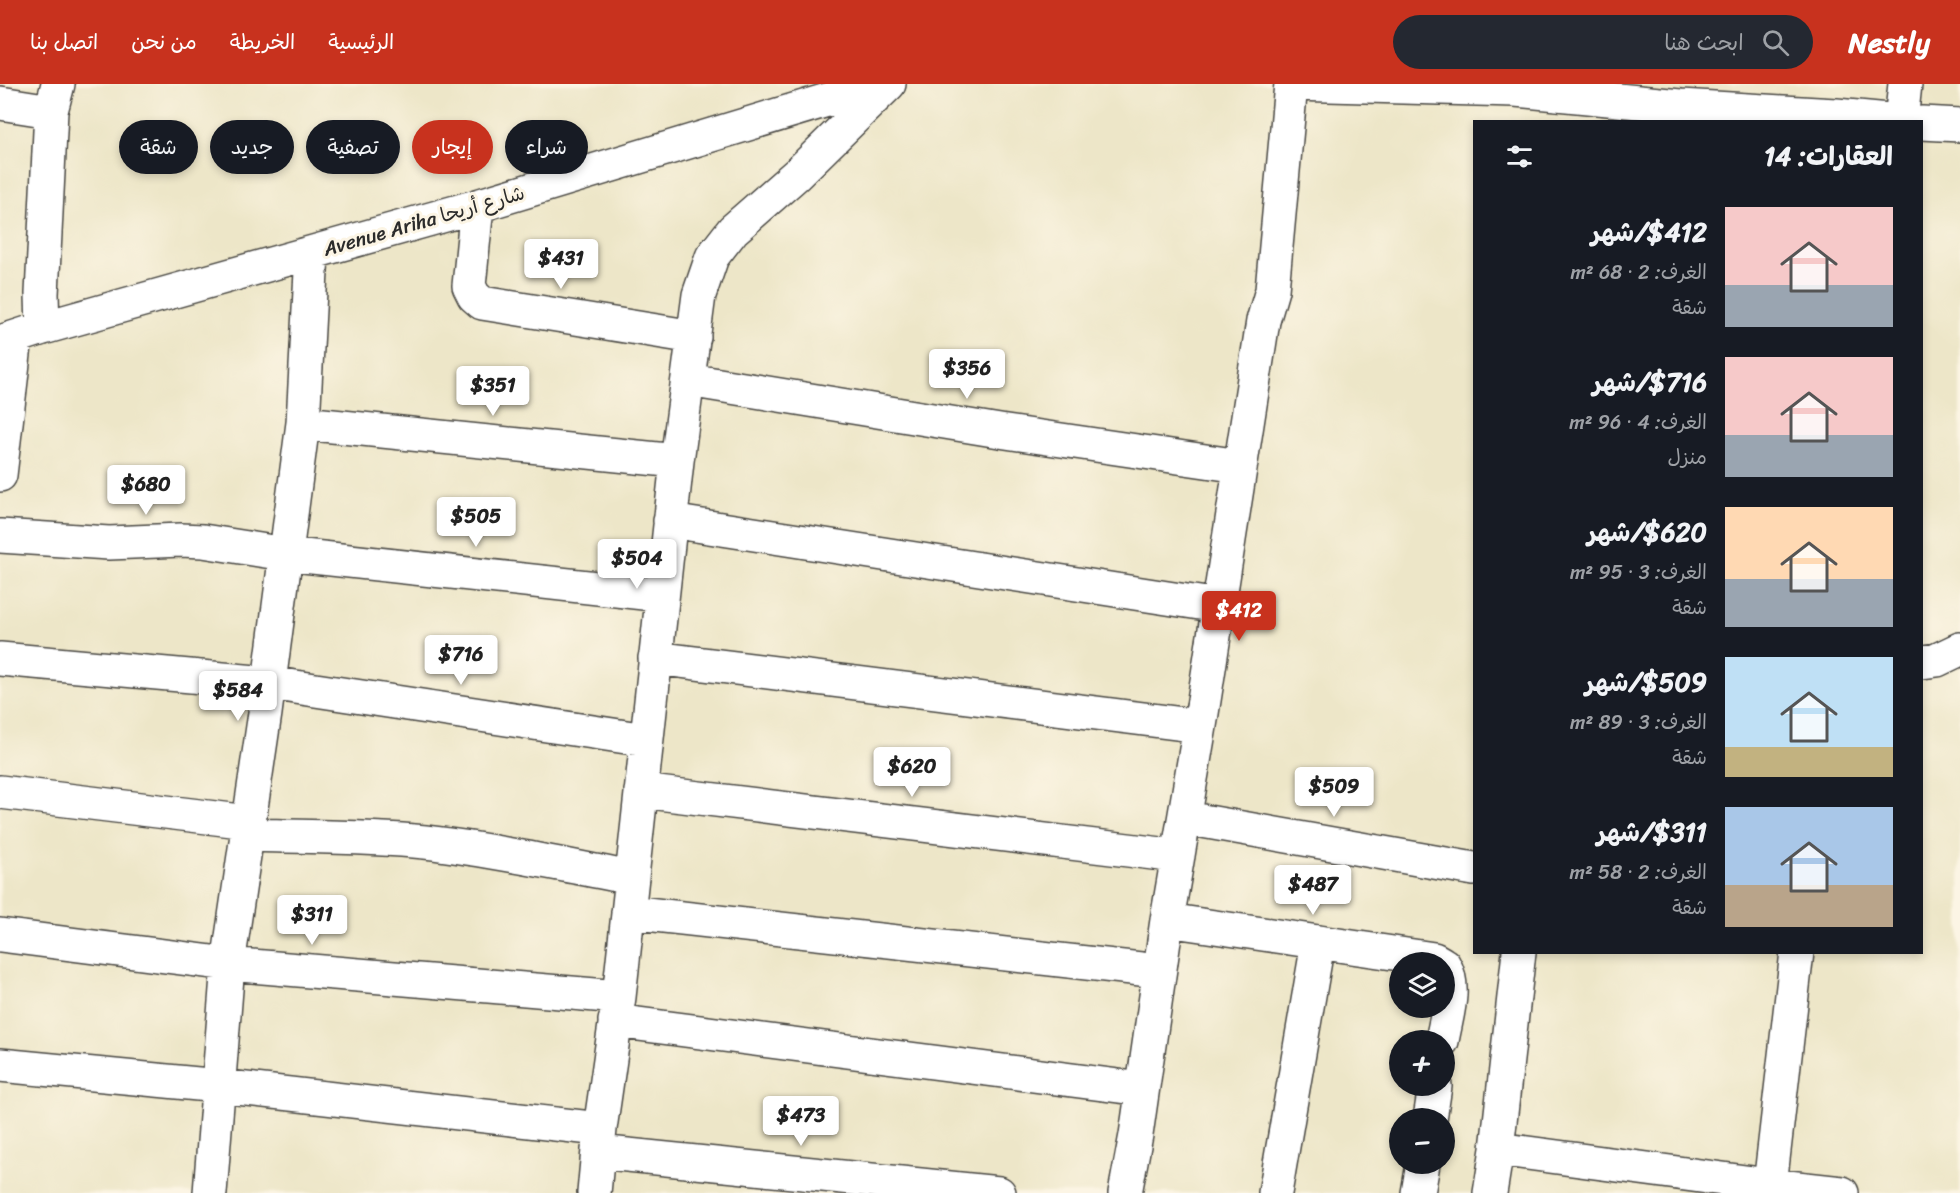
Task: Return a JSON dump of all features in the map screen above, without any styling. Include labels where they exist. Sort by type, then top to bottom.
[{"type":"street","name":"Avenue Ariha شارع أريحا","points":[[20,336],[477,206],[880,84]]},
{"type":"street","points":[[594,1193],[632,878],[677,461],[699,295],[712,258],[733,230],[797,174],[889,84]]},
{"type":"street","points":[[1125,1193],[1263,321],[1272,290],[1291,84],[1515,90],[1885,120]]},
{"type":"street","points":[[1905,84],[1911,120]]},
{"type":"street","points":[[0,104],[54,98],[42,294],[20,336],[0,475]]},
{"type":"street","points":[[1923,123],[1960,125]]},
{"type":"street","points":[[477,206],[469,286],[474,296],[482,303],[694,337]]},
{"type":"street","points":[[210,1193],[228,964],[269,683],[303,423],[312,253]]},
{"type":"street","points":[[688,381],[1006,432],[1240,466]]},
{"type":"street","points":[[303,423],[677,461]]},
{"type":"street","points":[[670,521],[1219,606]]},
{"type":"street","points":[[0,536],[109,543],[203,541],[285,554],[662,595]]},
{"type":"street","points":[[1923,662],[1937,660],[1960,649]]},
{"type":"street","points":[[655,658],[1200,726]]},
{"type":"street","points":[[0,659],[269,683],[646,740]]},
{"type":"street","points":[[641,791],[1178,856]]},
{"type":"street","points":[[0,792],[248,829],[425,842],[494,852],[632,878]]},
{"type":"street","points":[[1185,818],[1473,869]]},
{"type":"street","points":[[628,912],[1159,971]]},
{"type":"street","points":[[1167,920],[1389,953]]},
{"type":"street","points":[[0,934],[228,964],[617,1009],[1142,1089]]},
{"type":"street","points":[[1275,1193],[1318,943]]},
{"type":"street","points":[[1490,1193],[1519,954]]},
{"type":"street","points":[[1770,1185],[1797,954]]},
{"type":"street","points":[[0,1065],[219,1086],[599,1141],[999,1193]]},
{"type":"street","points":[[1497,1149],[1842,1193]]},
{"type":"street","points":[[1418,1193],[1421,1174]]}]
